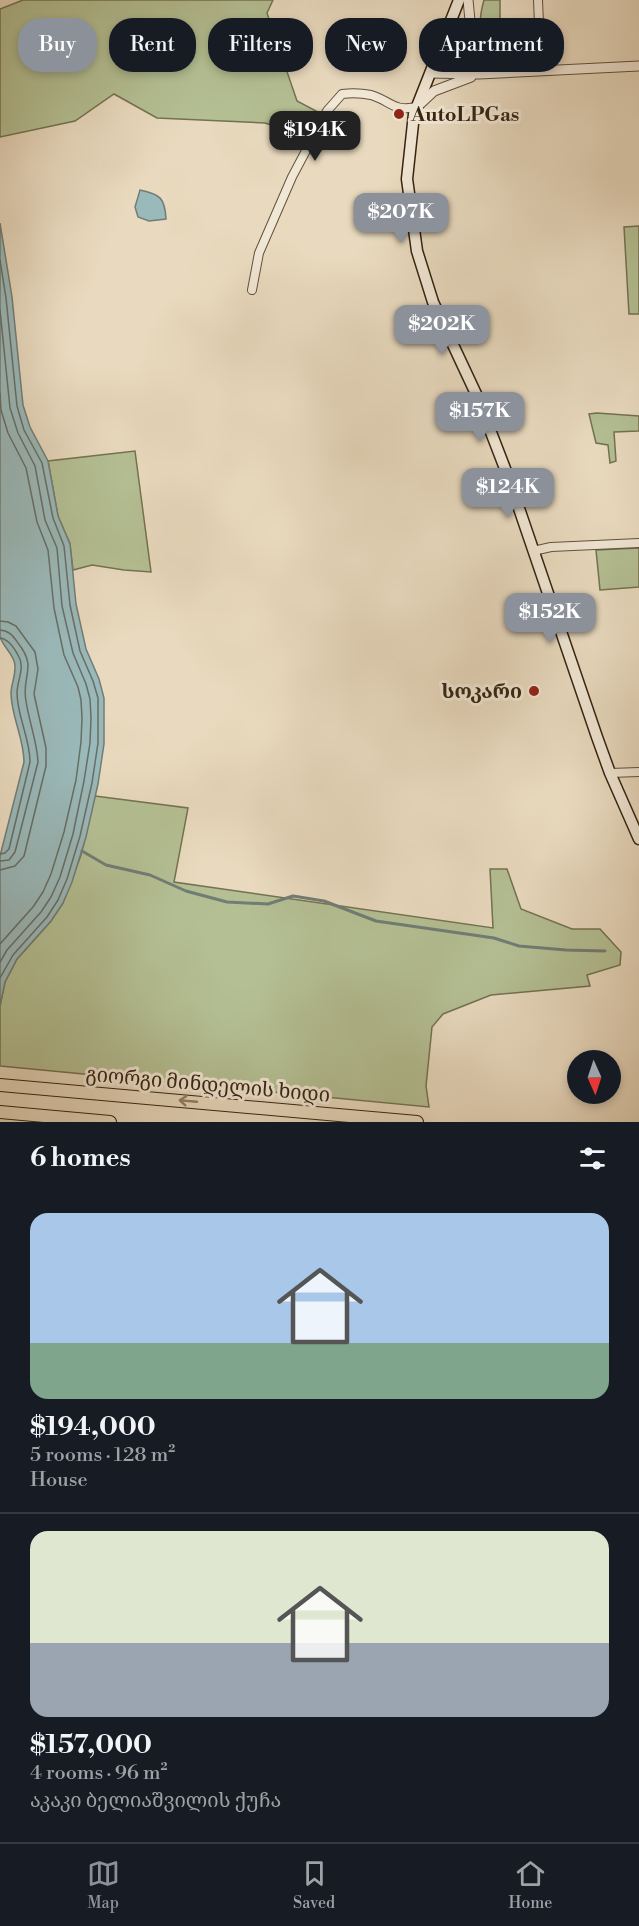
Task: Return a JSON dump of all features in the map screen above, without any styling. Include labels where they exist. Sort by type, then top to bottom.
[{"type":"main road","points":[[459,0],[414,114],[407,179],[417,251],[433,302],[477,396],[509,479],[610,773],[639,839]]},
{"type":"main road","name":"გიორგი მინდელის ხიდი","points":[[0,1084],[415,1122]]},
{"type":"main road","points":[[0,1112],[110,1122]]},
{"type":"street","points":[[468,0],[470,18]]},
{"type":"street","points":[[538,0],[539,18]]},
{"type":"street","points":[[564,69],[639,66]]},
{"type":"street","points":[[430,73],[501,72]]},
{"type":"street","points":[[252,290],[259,253],[292,177],[327,111],[342,94],[370,95],[403,110],[417,107],[434,91],[479,74]]},
{"type":"street","points":[[533,551],[553,547],[639,543]]},
{"type":"street","points":[[610,773],[639,772]]},
{"type":"green space","points":[[23,0],[273,0],[267,13],[269,18],[208,18],[208,72],[287,72],[297,101],[318,112],[305,135],[265,123],[157,118],[114,94],[75,121],[0,137],[0,9]]},
{"type":"green space","points":[[484,0],[500,0],[500,18],[481,18]]},
{"type":"green space","points":[[639,226],[639,314],[629,314],[624,227]]},
{"type":"green space","points":[[589,414],[639,416],[639,431],[614,432],[616,461],[610,463],[608,445],[596,443]]},
{"type":"green space","points":[[135,451],[151,572],[92,565],[73,570],[70,544],[58,516],[48,461]]},
{"type":"green space","points":[[639,548],[639,587],[600,590],[596,550]]},
{"type":"green space","points":[[95,796],[188,808],[174,882],[493,928],[490,869],[507,869],[521,909],[572,929],[600,929],[621,952],[620,965],[587,975],[590,986],[491,995],[443,1014],[432,1027],[426,1086],[429,1107],[0,1066],[0,1006],[5,982],[17,959],[51,921],[63,903],[81,855]]},
{"type":"water","points":[[140,190],[160,198],[166,219],[149,221],[138,217],[135,207]]},
{"type":"water","points":[[0,223],[12,297],[23,405],[30,427],[48,461],[58,516],[70,544],[76,604],[86,649],[99,679],[104,698],[104,744],[86,837],[72,882],[63,903],[51,921],[17,959],[5,982],[0,1006],[0,856],[24,762],[12,702],[11,689],[15,665],[0,637]]},
{"type":"waterway","points":[[82,851],[106,865],[150,875],[186,891],[227,902],[268,904],[293,896],[324,901],[376,921],[494,938],[519,946],[605,951]]},
{"type":"place","name":"AutoLPGas","points":[[399,114]]},
{"type":"place","name":"სოკარი","points":[[534,691]]}]
